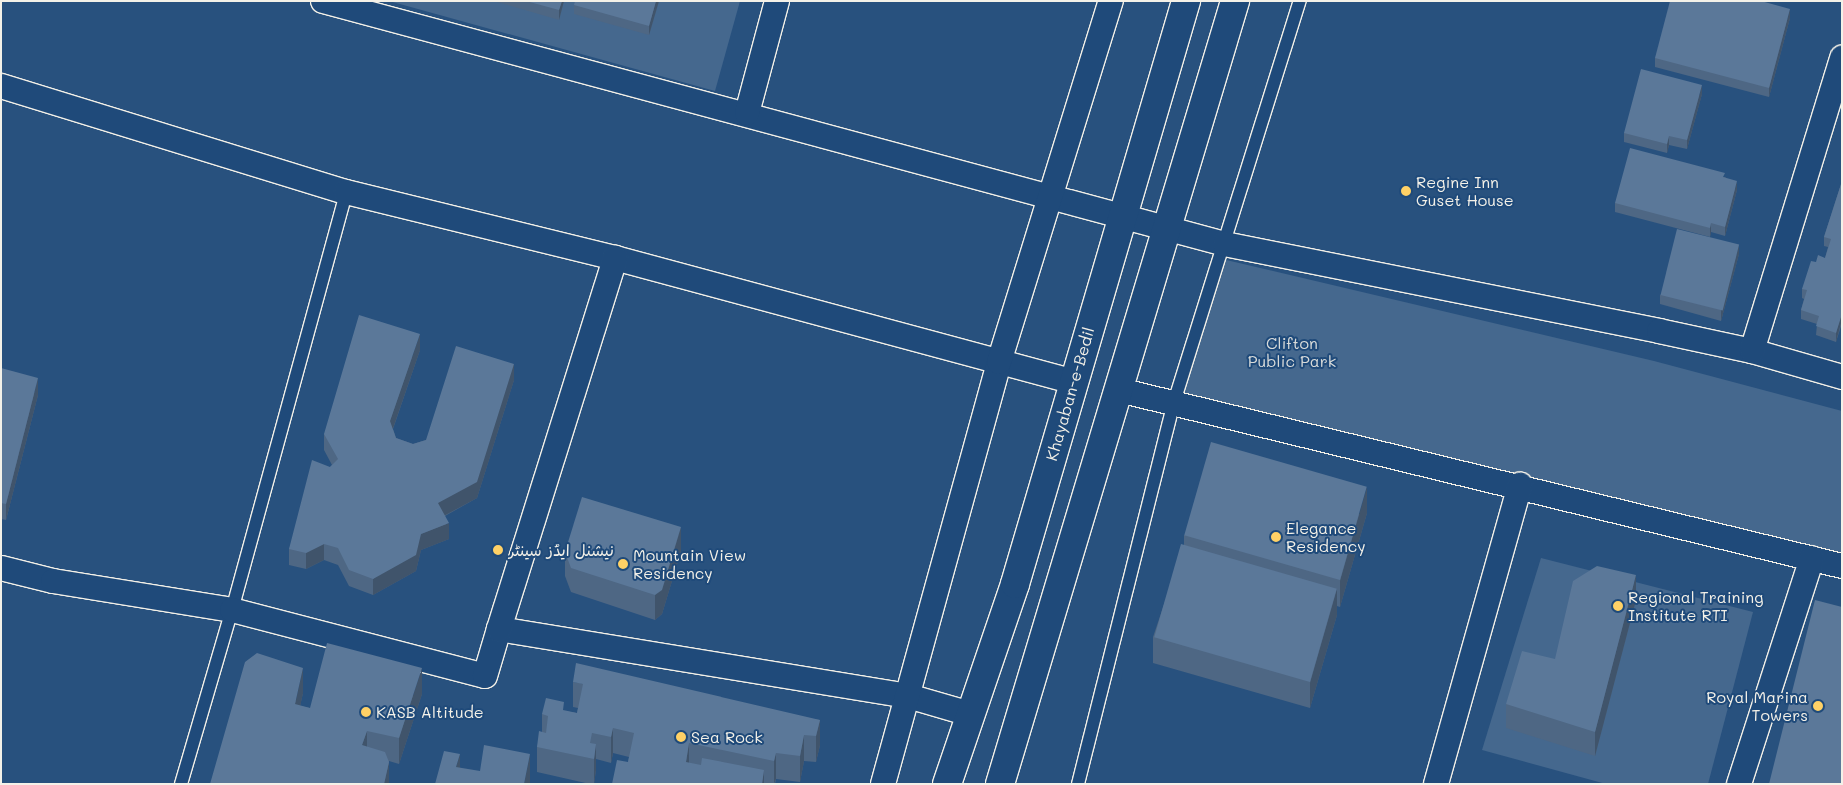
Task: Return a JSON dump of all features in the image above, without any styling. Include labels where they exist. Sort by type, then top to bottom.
[{"type":"main road","name":"Khayaban-e-Bedil","points":[[947,784],[1015,584],[1186,1]]},
{"type":"main road","points":[[1000,784],[1235,1]]},
{"type":"street","points":[[323,1],[354,5],[1225,244],[1752,352],[1842,377]]},
{"type":"street","points":[[747,113],[778,1]]},
{"type":"street","points":[[883,784],[999,362],[1111,1]]},
{"type":"street","points":[[1752,352],[1842,58]]},
{"type":"street","points":[[1,86],[346,192],[615,258],[1073,382]]},
{"type":"street","points":[[1,568],[53,581],[232,610],[485,676],[615,258]]},
{"type":"street","points":[[1119,390],[1520,485],[1842,566]]},
{"type":"street","points":[[1436,784],[1520,485]]},
{"type":"street","points":[[1739,784],[1812,558]]},
{"type":"street","points":[[499,629],[908,696],[970,714]]},
{"type":"lane","points":[[1078,784],[1174,402],[1300,1]]},
{"type":"lane","points":[[181,784],[232,610],[346,192]]},
{"type":"green space","points":[[389,1],[740,1],[715,91]]},
{"type":"green space","name":"Clifton Public Park","points":[[1222,259],[1654,361],[1842,411],[1842,560],[1174,402]]},
{"type":"green space","points":[[1541,558],[1753,612],[1708,784],[1606,784],[1482,750]]},
{"type":"building","points":[[526,1],[562,1],[559,10]]},
{"type":"building","points":[[575,1],[656,1],[649,26],[574,5]]},
{"type":"building","points":[[1670,1],[1761,1],[1790,9],[1769,88],[1655,58]]},
{"type":"building","points":[[1641,69],[1702,85],[1687,140],[1669,136],[1667,144],[1624,133]]},
{"type":"building","points":[[1630,148],[1725,173],[1723,177],[1737,181],[1725,227],[1711,223],[1710,228],[1615,203]]},
{"type":"building","points":[[1842,181],[1842,314],[1836,333],[1816,326],[1819,316],[1801,310],[1807,290],[1802,289],[1811,261],[1816,262],[1818,255],[1825,258],[1831,239],[1824,237]]},
{"type":"building","points":[[1677,229],[1739,244],[1723,310],[1661,295]]},
{"type":"building","points":[[359,315],[420,334],[390,421],[396,438],[413,444],[426,440],[456,346],[514,364],[477,482],[438,503],[449,523],[421,534],[416,555],[373,579],[349,570],[338,548],[324,544],[306,553],[289,549],[312,460],[330,467],[338,459],[324,434]]},
{"type":"building","points":[[1,368],[38,378],[6,504],[1,503]]},
{"type":"building","name":"Elegance Residency","points":[[1211,442],[1367,487],[1340,580],[1184,535]]},
{"type":"building","name":"Mountain View Residency","points":[[582,497],[681,527],[662,590],[655,595],[571,568],[565,552]]},
{"type":"building","name":"Elegance Residency","points":[[1181,544],[1337,589],[1310,682],[1154,637]]},
{"type":"building","points":[[1597,566],[1636,575],[1595,732],[1506,704],[1522,651],[1555,659],[1573,581]]},
{"type":"building","name":"Royal Marina Towers","points":[[1815,600],[1842,607],[1842,784],[1769,784]]},
{"type":"building","name":"KASB Altitude","points":[[327,643],[422,668],[399,738],[367,731],[362,745],[385,752],[389,762],[384,784],[210,784],[245,662],[257,653],[303,668],[295,704],[310,708]]},
{"type":"building","points":[[576,663],[820,720],[816,736],[804,735],[800,756],[776,753],[774,761],[689,743],[686,762],[701,765],[702,758],[764,770],[762,784],[612,784],[617,760],[628,762],[634,733],[613,728],[611,737],[592,733],[590,743],[596,744],[594,759],[537,747],[539,731],[546,733],[548,716],[542,714],[546,698],[564,702],[563,710],[577,713],[583,684],[573,682]]},
{"type":"building","points":[[484,745],[530,754],[524,784],[435,784],[444,751],[460,754],[456,767],[480,771]]},
{"type":"place","name":"Regine Inn Guset House","points":[[1406,191]]},
{"type":"place","name":"Elegance Residency","points":[[1276,537]]},
{"type":"place","name":"نیشنل ایڈز سینٹر","points":[[498,550]]},
{"type":"place","name":"Mountain View Residency","points":[[623,564]]},
{"type":"place","name":"Regional Training Institute RTI","points":[[1618,606]]},
{"type":"place","name":"Royal Marina Towers","points":[[1818,706]]},
{"type":"place","name":"KASB Altitude","points":[[366,712]]},
{"type":"place","name":"Sea Rock","points":[[681,737]]}]
